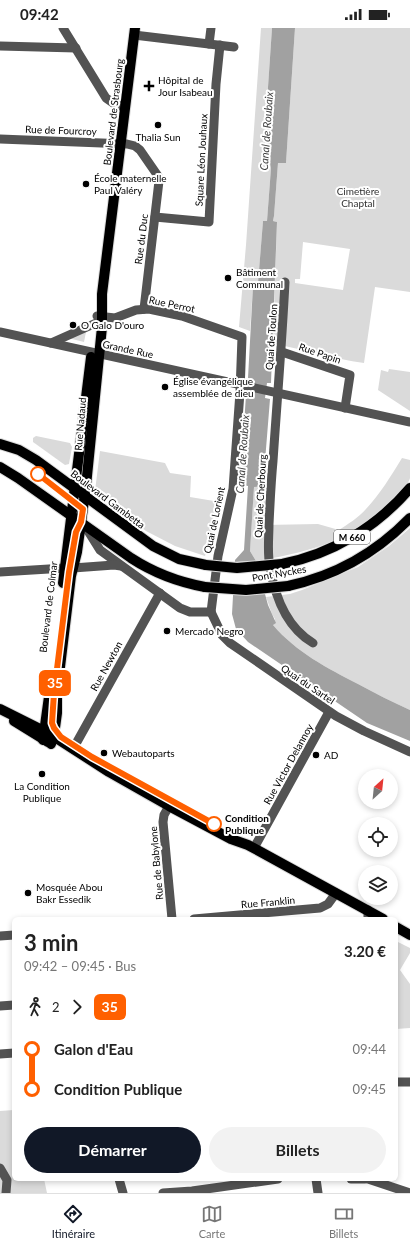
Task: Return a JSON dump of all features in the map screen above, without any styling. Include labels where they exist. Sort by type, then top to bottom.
[{"type":"main road","name":"Boulevard de Strasbourg","points":[[95,353],[98,319],[135,31]]},
{"type":"main road","name":"Rue Nadaud","points":[[73,502],[95,353]]},
{"type":"main road","name":"Rue Nadaud","points":[[83,509],[95,353]]},
{"type":"main road","name":"Boulevard Gambetta","points":[[0,444],[19,450],[31,457],[153,546],[179,559],[206,565]]},
{"type":"main road","points":[[2,467],[24,476],[57,499],[79,503],[85,497]]},
{"type":"main road","name":"M 660","points":[[2,467],[83,524]]},
{"type":"main road","name":"Pont Nyckes","points":[[206,565],[237,568],[282,564],[300,560],[322,552],[362,531],[391,508],[410,488]]},
{"type":"main road","name":"Boulevard de Colmar","points":[[48,738],[57,710],[57,692],[69,568],[73,502]]},
{"type":"main road","points":[[72,516],[77,510],[83,509],[100,514],[133,538],[153,546]]},
{"type":"main road","name":"Boulevard de Colmar","points":[[69,568],[77,552],[83,524],[83,509]]},
{"type":"main road","name":"Pont Nyckes","points":[[83,524],[131,558],[152,570],[178,581],[228,590],[252,590],[288,586],[320,577],[354,561],[381,544],[410,518]]},
{"type":"main road","points":[[0,709],[20,725],[73,749],[109,772],[148,794],[231,839],[247,844],[336,893],[368,915]]},
{"type":"main road","points":[[48,738],[109,775],[148,794]]},
{"type":"main road","points":[[398,928],[410,935]]},
{"type":"street","points":[[63,28],[106,98],[116,105],[125,107]]},
{"type":"street","points":[[209,44],[211,28]]},
{"type":"street","points":[[135,31],[234,47]]},
{"type":"street","name":"Square Léon Jouhaux","points":[[155,217],[209,222],[216,84],[220,45]]},
{"type":"street","points":[[0,46],[76,48]]},
{"type":"street","name":"Rue de Fourcroy","points":[[0,139],[121,144]]},
{"type":"street","name":"Rue du Duc","points":[[121,144],[135,146],[140,150],[159,179],[144,309]]},
{"type":"street","name":"Quai de Toulon","points":[[277,393],[282,352],[285,282]]},
{"type":"street","name":"Rue Perrot","points":[[98,319],[118,318],[136,310],[144,309],[182,316],[242,337]]},
{"type":"street","points":[[51,344],[98,319]]},
{"type":"street","name":"Grande Rue","points":[[0,332],[277,393]]},
{"type":"street","name":"Quai de Lorient","points":[[211,612],[218,556],[233,489],[242,337]]},
{"type":"street","name":"Rue Papin","points":[[282,352],[350,375],[345,408]]},
{"type":"street","points":[[277,393],[410,422]]},
{"type":"street","name":"Quai de Cherbourg","points":[[277,393],[270,488],[268,552],[270,568],[278,598],[284,612],[292,624],[304,637],[313,643]]},
{"type":"street","points":[[83,524],[99,549],[186,611],[211,612]]},
{"type":"street","points":[[0,572],[114,565],[122,566]]},
{"type":"street","name":"Rue Newton","points":[[73,749],[160,593]]},
{"type":"street","name":"Quai du Sartel","points":[[211,612],[222,635],[230,643],[329,712],[364,731],[410,752]]},
{"type":"street","name":"Rue Victor Delannoy","points":[[254,848],[329,712]]},
{"type":"street","name":"Rue de Babylone","points":[[170,806],[164,815],[163,822],[172,917]]},
{"type":"street","name":"Rue Franklin","points":[[217,917],[320,908],[328,904],[336,893]]},
{"type":"street","points":[[0,936],[12,935]]},
{"type":"street","points":[[0,1006],[12,1005]]},
{"type":"street","points":[[0,1054],[12,1053]]},
{"type":"street","points":[[398,1082],[410,1082]]},
{"type":"street","points":[[0,1168],[7,1180],[6,1193]]},
{"type":"street","points":[[120,1181],[123,1193]]},
{"type":"street","points":[[163,1193],[187,1192],[219,1186],[261,1181]]},
{"type":"street","points":[[316,1181],[318,1193]]},
{"type":"street","points":[[374,1181],[410,1193]]},
{"type":"green space","points":[[261,28],[272,28],[263,161],[271,162],[271,168],[267,221],[263,221],[258,284],[253,286],[250,331],[239,327]]},
{"type":"green space","name":"Cimetière Chaptal","points":[[295,28],[410,28],[410,292],[375,287],[364,363],[273,344],[277,222],[273,221],[278,163],[286,163]],"holes":[[[303,242],[350,249],[343,290],[295,283],[295,279],[300,279]]]},
{"type":"green space","points":[[86,332],[84,342],[68,338]]},
{"type":"green space","points":[[389,369],[410,372],[410,411],[378,390],[381,370],[388,372]]},
{"type":"green space","points":[[36,436],[70,443],[72,447],[69,464],[65,465],[33,442],[33,438]]},
{"type":"green space","points":[[100,451],[165,463],[170,473],[191,476],[190,497],[220,502],[219,516],[205,556],[175,546],[146,531],[95,491]]},
{"type":"green space","points":[[402,458],[410,460],[409,480],[386,508],[370,521],[353,532],[315,548],[276,558],[256,561],[250,551],[254,486],[263,486],[266,488],[265,525],[318,524],[339,530],[353,521],[371,503],[385,485]]},
{"type":"green space","points":[[410,528],[410,710],[312,659],[282,635],[273,625],[275,619],[266,597],[290,594],[358,567],[389,546]]},
{"type":"green space","points":[[398,942],[410,948],[410,953],[400,970],[410,984],[410,1028],[398,1029]]},
{"type":"green space","points":[[12,1110],[12,1181],[44,1181],[47,1193],[0,1193],[0,1111]]},
{"type":"water","name":"Canal de Roubaix","points":[[272,28],[295,28],[286,163],[278,163],[273,221],[277,222],[271,383],[267,383],[265,398],[270,399],[263,486],[254,487],[250,551],[256,561],[268,605],[276,623],[273,625],[282,635],[312,659],[410,710],[410,741],[367,723],[248,642],[236,629],[232,614],[235,560],[244,550],[248,486],[240,485],[246,395],[252,395],[255,381],[248,378],[253,286],[258,283],[263,221],[267,221],[271,168],[270,162],[263,161]]},
{"type":"pier","points":[[258,561],[267,594],[231,595],[233,562]]},
{"type":"bus line","name":"35","points":[[38,474],[83,509],[81,522],[76,532],[69,572],[54,693],[52,725],[61,737],[92,757],[214,824]]},
{"type":"place","name":"Hôpital de Jour Isabeau","points":[[149,86]]},
{"type":"place","name":"Thalia Sun","points":[[158,125]]},
{"type":"place","name":"École maternelle Paul Valéry","points":[[86,184]]},
{"type":"place","name":"Bâtiment Communal","points":[[228,278]]},
{"type":"place","name":"O Galo D'ouro","points":[[73,325]]},
{"type":"place","name":"Église évangélique assemblée de dieu","points":[[165,387]]},
{"type":"place","name":"Mercado Negro","points":[[167,631]]},
{"type":"place","name":"Webautoparts","points":[[104,753]]},
{"type":"place","name":"AD","points":[[316,755]]},
{"type":"place","name":"La Condition Publique","points":[[42,774]]},
{"type":"place","name":"Condition Publique","points":[[214,824]]},
{"type":"place","name":"Mosquée Abou Bakr Essedik","points":[[28,893]]}]
